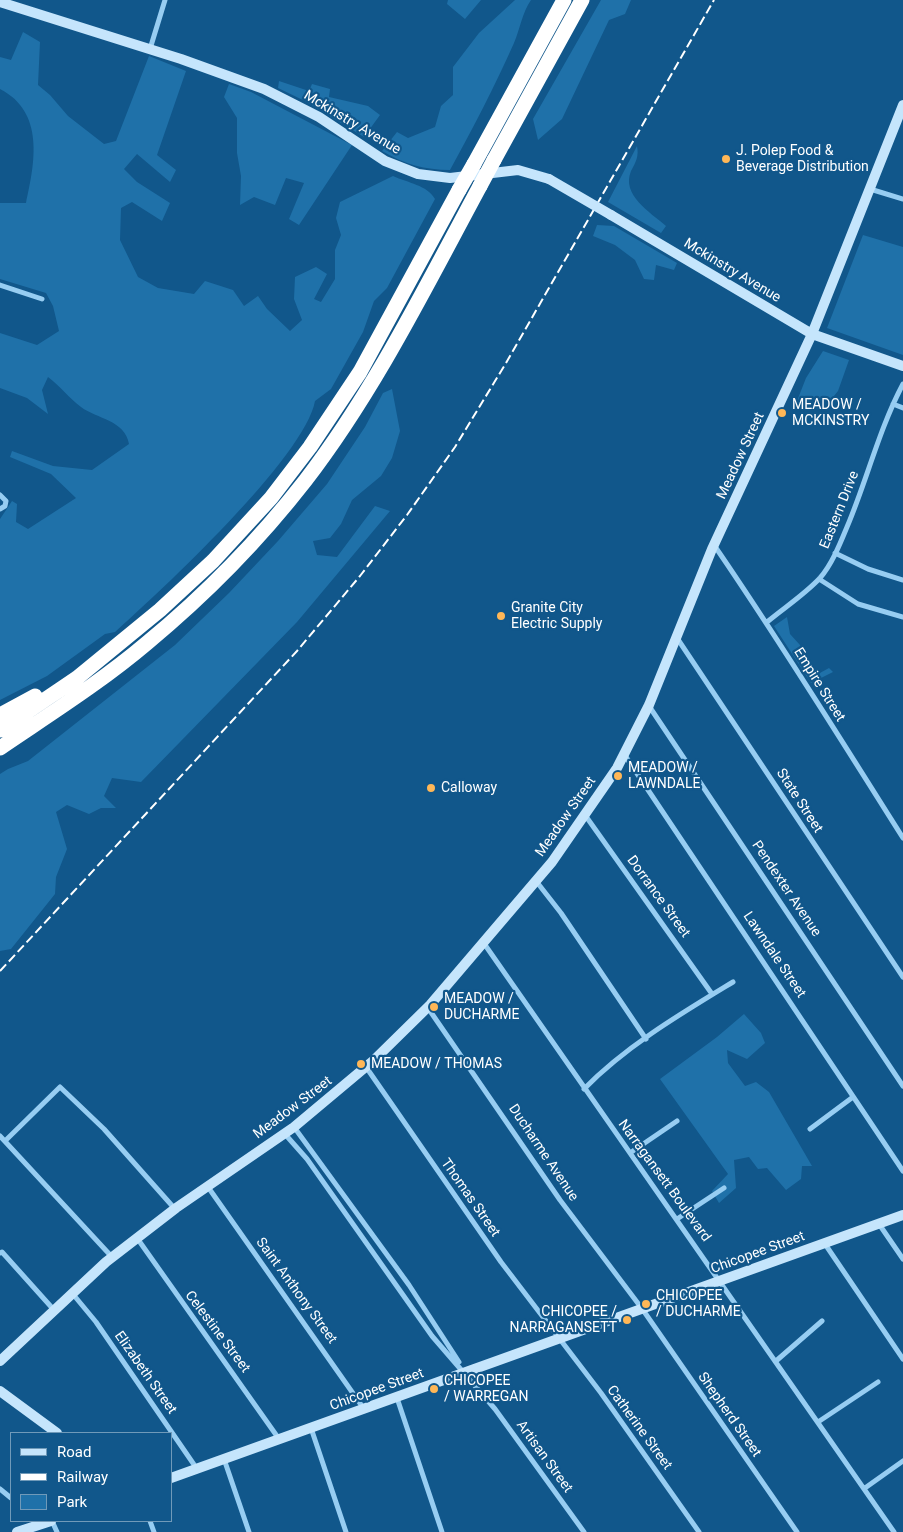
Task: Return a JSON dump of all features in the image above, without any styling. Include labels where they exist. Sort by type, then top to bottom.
[{"type":"highway","points":[[0,730],[92,666],[160,610],[213,561],[271,498],[310,447],[360,372],[564,0]]},
{"type":"highway","points":[[0,756],[52,714],[148,643],[211,585],[289,500],[338,434],[379,370],[582,0]]},
{"type":"highway","points":[[0,715],[92,666]]},
{"type":"highway","points":[[0,748],[52,714]]},
{"type":"main road","name":"Mckinstry Avenue","points":[[0,2],[150,49],[271,92],[330,124],[385,160],[418,174],[450,178],[512,170],[529,172],[549,179],[812,334]]},
{"type":"main road","name":"Meadow Street","points":[[0,1361],[112,1257],[175,1209],[294,1127],[366,1067],[427,1008],[536,881],[585,814],[624,753],[648,706],[714,545],[812,334],[902,108]]},
{"type":"main road","points":[[812,334],[903,366]]},
{"type":"main road","name":"Chicopee Street","points":[[172,1478],[903,1216]]},
{"type":"main road","points":[[0,1391],[56,1432]]},
{"type":"main road","points":[[17,1532],[36,1523]]},
{"type":"street","points":[[150,49],[165,0]]},
{"type":"street","points":[[870,189],[903,199]]},
{"type":"street","points":[[0,285],[42,300]]},
{"type":"street","name":"Eastern Drive","points":[[767,622],[790,605],[819,579],[835,553],[857,504],[893,404],[903,384]]},
{"type":"street","points":[[893,404],[903,408]]},
{"type":"street","points":[[0,495],[6,501],[5,506],[0,509]]},
{"type":"street","name":"Empire Street","points":[[714,545],[767,622],[807,690],[903,838]]},
{"type":"street","points":[[835,553],[868,569],[903,580]]},
{"type":"street","points":[[819,579],[858,604],[903,617]]},
{"type":"street","name":"State Street","points":[[677,638],[903,977]]},
{"type":"street","name":"Pendexter Avenue","points":[[648,706],[903,1086]]},
{"type":"street","name":"Lawndale Street","points":[[624,753],[903,1171]]},
{"type":"street","name":"Dorrance Street","points":[[585,814],[712,994]]},
{"type":"street","points":[[536,881],[561,913],[646,1039]]},
{"type":"street","name":"Narragansett Boulevard","points":[[483,942],[847,1465],[866,1488],[894,1532]]},
{"type":"street","points":[[584,1089],[600,1073],[646,1039],[733,982]]},
{"type":"street","name":"Ducharme Avenue","points":[[427,1008],[560,1200],[643,1310]]},
{"type":"street","name":"Thomas Street","points":[[366,1067],[506,1269],[558,1339]]},
{"type":"street","points":[[5,1140],[60,1087],[104,1129],[175,1209]]},
{"type":"street","points":[[810,1130],[853,1097]]},
{"type":"street","points":[[630,1153],[677,1121]]},
{"type":"street","points":[[294,1127],[423,1305],[466,1373]]},
{"type":"street","points":[[284,1133],[307,1159],[338,1201],[432,1336],[466,1373]]},
{"type":"street","points":[[0,1136],[112,1257]]},
{"type":"street","name":"Saint Anthony Street","points":[[208,1187],[364,1409]]},
{"type":"street","points":[[677,1219],[724,1188]]},
{"type":"street","points":[[338,1201],[345,1195]]},
{"type":"street","points":[[879,1224],[903,1259]]},
{"type":"street","name":"Celestine Street","points":[[137,1238],[280,1439]]},
{"type":"street","points":[[825,1244],[903,1359]]},
{"type":"street","points":[[375,1254],[383,1248]]},
{"type":"street","points":[[1,1253],[54,1310]]},
{"type":"street","name":"Elizabeth Street","points":[[72,1293],[96,1322],[198,1469]]},
{"type":"street","points":[[415,1310],[423,1305]]},
{"type":"street","name":"Shepherd Street","points":[[643,1310],[797,1532]]},
{"type":"street","points":[[776,1361],[822,1321]]},
{"type":"street","name":"Catherine Street","points":[[558,1339],[600,1393],[699,1532]]},
{"type":"street","name":"Artisan Street","points":[[466,1373],[496,1409],[584,1532]]},
{"type":"street","points":[[818,1422],[878,1382]]},
{"type":"street","points":[[397,1398],[442,1532]]},
{"type":"street","points":[[310,1428],[346,1532]]},
{"type":"street","points":[[224,1459],[249,1532]]},
{"type":"street","points":[[866,1488],[903,1461]]},
{"type":"street","points":[[0,1489],[10,1497]]},
{"type":"green space","points":[[448,0],[481,0],[465,19],[447,4]]},
{"type":"green space","points":[[515,0],[531,0],[525,10],[514,43],[499,75],[450,170],[432,169],[415,165],[382,151],[397,132],[408,138],[435,127],[441,106],[453,95],[453,67],[479,33]]},
{"type":"green space","points":[[601,0],[631,0],[625,14],[609,20],[562,119],[538,140],[533,119]]},
{"type":"green space","points":[[23,32],[40,42],[38,85],[50,95],[68,116],[104,144],[116,141],[149,56],[186,71],[157,155],[176,170],[170,182],[137,154],[124,169],[137,182],[170,203],[162,221],[132,202],[121,208],[120,240],[138,277],[158,288],[194,294],[205,281],[233,290],[244,306],[258,296],[267,309],[290,331],[302,320],[294,299],[295,277],[316,267],[327,274],[314,299],[321,302],[335,279],[335,250],[341,235],[336,218],[340,202],[393,176],[422,187],[432,194],[435,199],[387,288],[374,301],[363,332],[331,389],[315,401],[305,425],[286,455],[259,488],[196,556],[115,632],[105,634],[47,676],[0,700],[0,519],[12,501],[17,504],[16,522],[28,529],[76,498],[51,474],[10,457],[12,451],[53,466],[92,470],[129,444],[122,430],[116,425],[81,407],[48,377],[42,390],[48,414],[27,398],[0,388],[0,333],[37,345],[59,331],[53,306],[46,293],[0,279],[0,203],[26,203],[34,155],[30,125],[24,111],[14,99],[0,89],[0,57],[11,60]]},
{"type":"green space","points":[[279,81],[309,91],[312,84],[330,89],[329,97],[368,106],[380,115],[364,137],[305,101],[278,88]]},
{"type":"green space","points":[[229,84],[251,92],[352,145],[299,225],[289,219],[304,183],[286,178],[275,205],[254,197],[240,205],[241,176],[237,153],[237,118],[224,97]]},
{"type":"green space","points":[[637,146],[637,159],[629,180],[630,188],[633,195],[645,209],[666,226],[661,233],[608,202]]},
{"type":"green space","points":[[597,225],[614,226],[677,263],[674,270],[656,265],[654,280],[644,279],[635,260],[615,245],[593,236]]},
{"type":"green space","points":[[863,235],[903,247],[903,355],[827,328]]},
{"type":"green space","points":[[823,351],[849,360],[838,391],[822,411],[797,401],[806,378]]},
{"type":"green space","points":[[392,389],[400,431],[392,458],[381,476],[352,500],[341,524],[330,538],[313,541],[317,555],[337,557],[375,506],[390,511],[297,622],[141,782],[112,778],[104,796],[116,808],[101,808],[89,814],[67,805],[56,812],[67,849],[56,877],[55,894],[11,949],[0,951],[0,774],[28,761],[175,645],[229,593],[278,541],[327,484],[365,427],[383,393]]},
{"type":"green space","points":[[787,617],[790,634],[800,645],[804,654],[800,659],[805,666],[811,667],[818,674],[829,668],[833,672],[811,683],[774,626]]},
{"type":"green space","points":[[744,1014],[761,1033],[765,1043],[747,1059],[727,1050],[728,1063],[745,1086],[756,1082],[769,1092],[812,1166],[802,1166],[801,1179],[786,1190],[767,1168],[758,1169],[749,1157],[734,1160],[736,1188],[719,1203],[712,1191],[728,1174],[660,1079],[717,1037]]},
{"type":"railway","points":[[0,971],[297,651],[360,576],[407,515],[455,447],[506,363],[714,0]]},
{"type":"place","name":"J. Polep Food & Beverage Distribution","points":[[726,159]]},
{"type":"place","name":"MEADOW / MCKINSTRY","points":[[782,413]]},
{"type":"place","name":"Granite City Electric Supply","points":[[501,616]]},
{"type":"place","name":"MEADOW / LAWNDALE","points":[[618,776]]},
{"type":"place","name":"Calloway","points":[[431,788]]},
{"type":"place","name":"MEADOW / DUCHARME","points":[[434,1007]]},
{"type":"place","name":"MEADOW / THOMAS","points":[[361,1064]]},
{"type":"place","name":"CHICOPEE / DUCHARME","points":[[646,1304]]},
{"type":"place","name":"CHICOPEE / NARRAGANSETT","points":[[627,1320]]},
{"type":"place","name":"CHICOPEE / WARREGAN","points":[[434,1389]]}]
